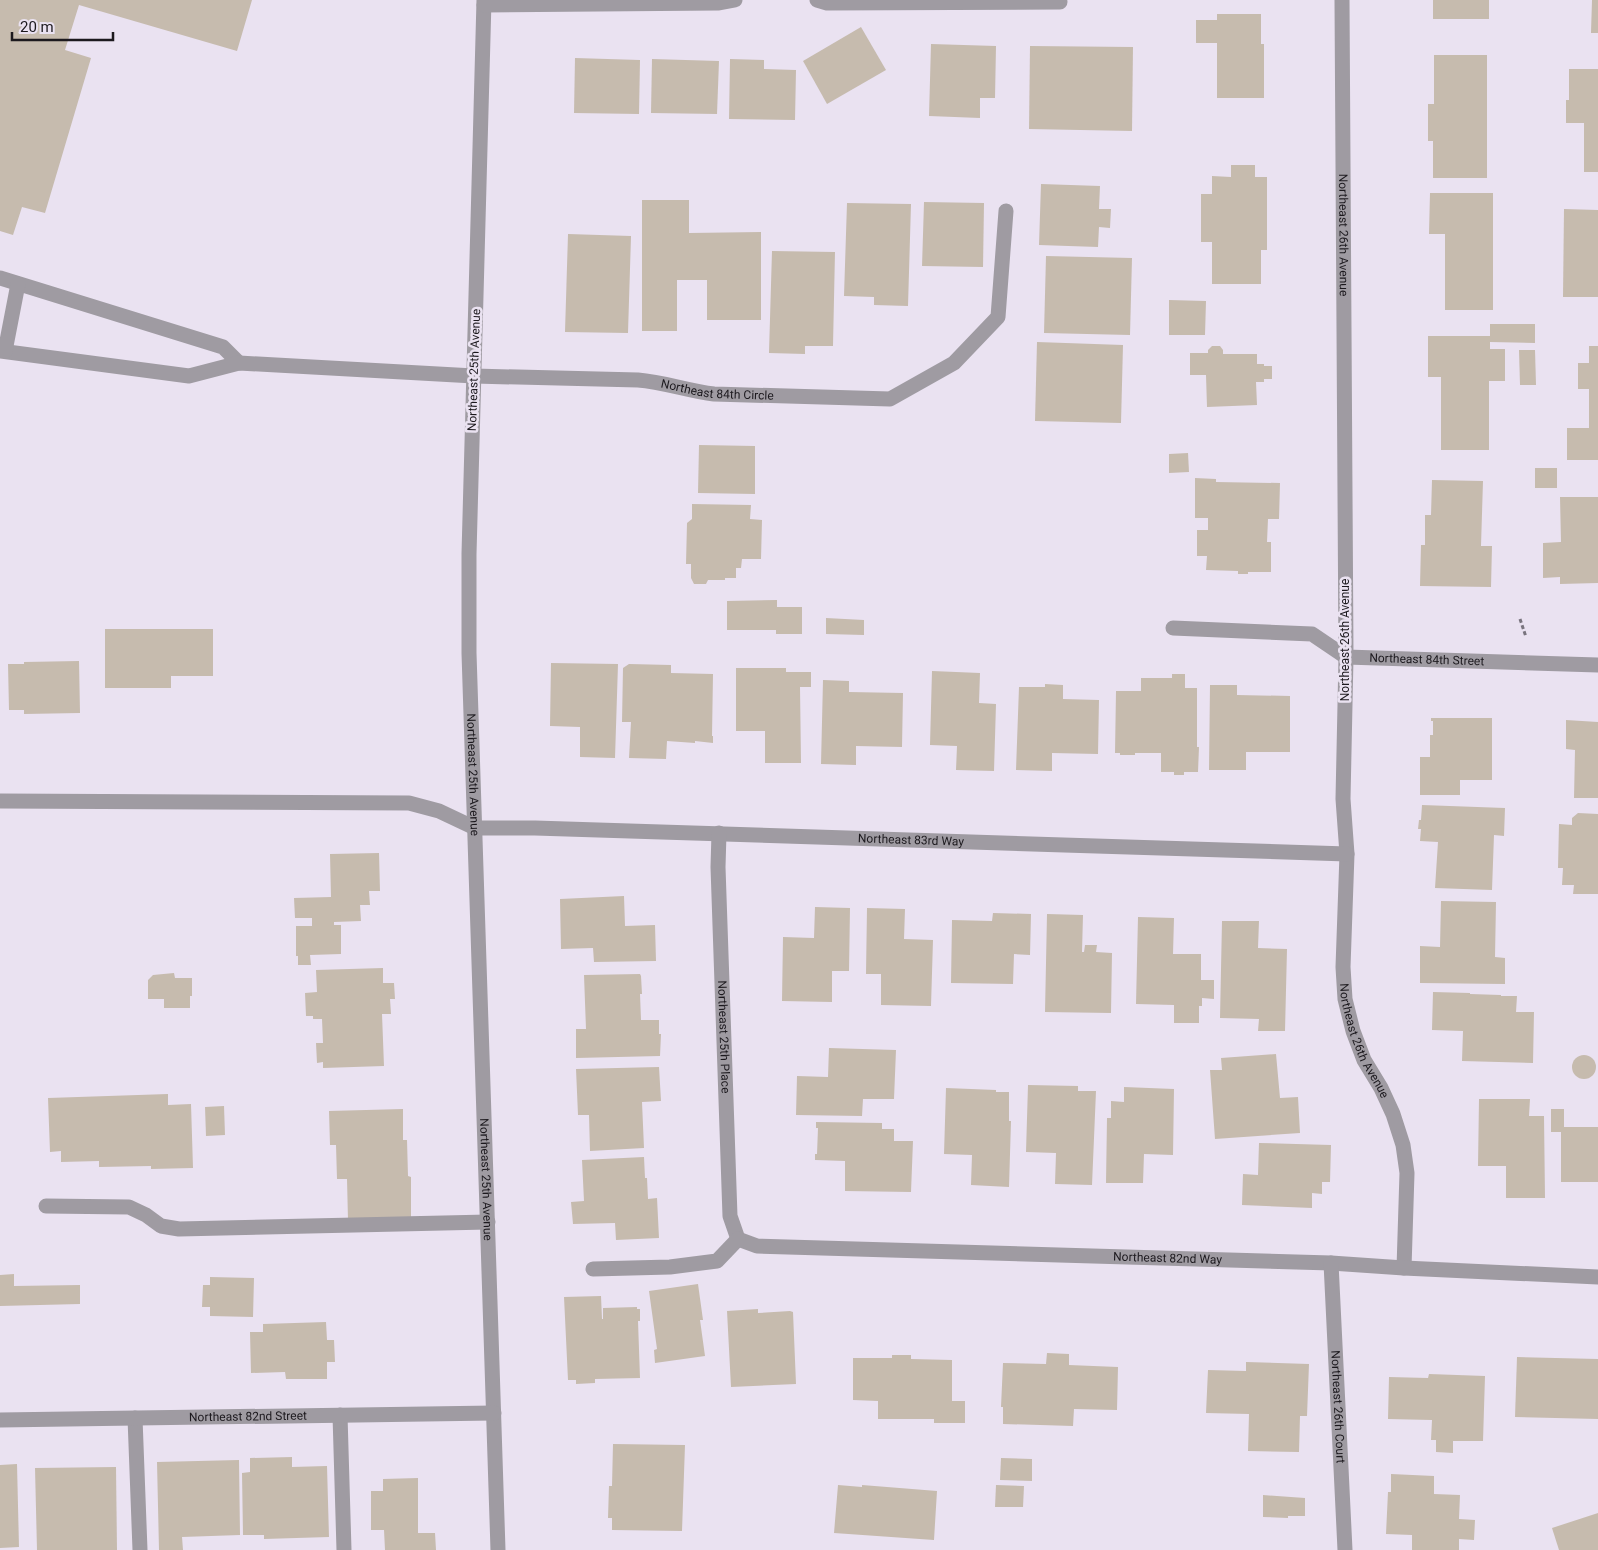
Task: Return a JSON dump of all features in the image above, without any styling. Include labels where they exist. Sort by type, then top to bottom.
[{"type":"street","points":[[484,2],[720,3],[735,0]]},
{"type":"street","points":[[817,0],[827,3],[1060,2]]},
{"type":"street","name":"Northeast 26th Avenue","points":[[1342,0],[1346,658],[1343,800],[1347,854],[1343,967],[1345,999],[1353,1031],[1364,1060],[1389,1106],[1403,1145],[1407,1173],[1404,1268]]},
{"type":"street","name":"Northeast 25th Avenue","points":[[484,2],[469,554],[469,653],[498,1550]]},
{"type":"street","name":"Northeast 84th Circle","points":[[2,351],[189,376],[239,363],[474,376],[638,380],[654,381],[701,393],[714,394],[890,399],[954,363],[998,317],[1006,211]]},
{"type":"street","points":[[0,278],[223,347],[239,363]]},
{"type":"street","points":[[2,351],[18,284]]},
{"type":"street","points":[[1173,628],[1312,634],[1346,658]]},
{"type":"street","name":"Northeast 84th Street","points":[[1346,658],[1598,665]]},
{"type":"street","points":[[0,802],[409,803],[439,811],[475,828]]},
{"type":"street","name":"Northeast 83rd Way","points":[[475,828],[720,833],[1347,854]]},
{"type":"street","name":"Northeast 25th Place","points":[[720,833],[718,867],[730,1216],[738,1239]]},
{"type":"street","points":[[46,1206],[129,1207],[146,1215],[161,1226],[179,1229],[488,1222]]},
{"type":"street","points":[[593,1269],[670,1267],[717,1261],[738,1239]]},
{"type":"street","name":"Northeast 82nd Way","points":[[738,1239],[757,1246],[1330,1263],[1598,1277]]},
{"type":"street","name":"Northeast 26th Court","points":[[1330,1263],[1345,1550]]},
{"type":"street","name":"Northeast 82nd Street","points":[[0,1420],[494,1412]]},
{"type":"street","points":[[340,1415],[344,1550]]},
{"type":"street","points":[[135,1418],[140,1550]]},
{"type":"building","points":[[0,0],[252,0],[237,51],[79,5],[65,50],[91,58],[45,213],[22,207],[13,235],[0,231]]},
{"type":"building","points":[[1433,0],[1489,0],[1489,19],[1433,19]]},
{"type":"building","points":[[1592,0],[1598,0],[1598,33],[1591,33]]},
{"type":"building","points":[[1217,14],[1261,14],[1261,44],[1264,44],[1264,98],[1217,98],[1217,43],[1196,43],[1196,20],[1217,20]]},
{"type":"building","points":[[861,27],[886,70],[827,104],[803,61]]},
{"type":"building","points":[[931,44],[996,46],[995,98],[980,98],[980,118],[929,116]]},
{"type":"building","points":[[1030,46],[1133,47],[1132,131],[1029,129]]},
{"type":"building","points":[[1434,55],[1487,55],[1487,178],[1433,178],[1433,141],[1428,141],[1428,104],[1434,104]]},
{"type":"building","points":[[575,58],[640,60],[639,114],[574,113]]},
{"type":"building","points":[[652,59],[719,61],[717,114],[651,113]]},
{"type":"building","points":[[730,59],[764,60],[764,69],[796,70],[795,120],[729,119]]},
{"type":"building","points":[[1569,69],[1598,69],[1598,172],[1584,172],[1584,123],[1566,123],[1566,100],[1569,100]]},
{"type":"building","points":[[1231,165],[1255,165],[1255,177],[1267,177],[1267,250],[1261,250],[1261,284],[1212,284],[1212,242],[1201,242],[1201,194],[1212,194],[1212,176],[1231,177]]},
{"type":"building","points":[[1041,184],[1100,186],[1099,209],[1111,209],[1110,228],[1099,227],[1098,247],[1039,245]]},
{"type":"building","points":[[1430,193],[1493,193],[1493,310],[1445,310],[1445,234],[1429,234]]},
{"type":"building","points":[[642,200],[689,200],[689,233],[761,232],[761,320],[707,320],[707,280],[677,280],[677,331],[642,331]]},
{"type":"building","points":[[924,202],[984,203],[983,267],[922,266]]},
{"type":"building","points":[[847,203],[911,204],[908,306],[874,305],[874,297],[844,296]]},
{"type":"building","points":[[1564,209],[1598,210],[1598,297],[1563,297]]},
{"type":"building","points":[[568,234],[631,236],[628,333],[565,332]]},
{"type":"building","points":[[772,251],[835,252],[833,346],[805,346],[805,354],[769,353]]},
{"type":"building","points":[[1046,256],[1132,258],[1130,335],[1044,333]]},
{"type":"building","points":[[1169,300],[1206,301],[1205,335],[1169,335]]},
{"type":"building","points":[[1490,324],[1535,324],[1535,343],[1490,342],[1490,349],[1505,349],[1505,381],[1489,381],[1489,450],[1441,450],[1441,377],[1428,377],[1428,336],[1490,336]]},
{"type":"building","points":[[1037,342],[1123,345],[1121,423],[1035,421]]},
{"type":"building","points":[[1212,346],[1220,346],[1223,354],[1257,354],[1257,364],[1272,366],[1272,379],[1256,382],[1257,405],[1207,407],[1206,375],[1190,375],[1190,353],[1208,353]]},
{"type":"building","points":[[1589,346],[1598,346],[1598,460],[1567,460],[1567,428],[1589,428],[1589,389],[1578,389],[1578,363],[1589,363]]},
{"type":"building","points":[[1519,350],[1535,350],[1536,385],[1520,385]]},
{"type":"building","points":[[699,445],[755,446],[755,494],[698,493]]},
{"type":"building","points":[[1188,453],[1189,472],[1169,473],[1169,454]]},
{"type":"building","points":[[1535,468],[1557,468],[1557,488],[1535,488]]},
{"type":"building","points":[[1195,478],[1216,479],[1216,482],[1280,483],[1279,519],[1268,519],[1267,542],[1271,542],[1271,572],[1238,574],[1238,571],[1206,570],[1207,556],[1197,556],[1197,530],[1208,530],[1208,518],[1195,518]]},
{"type":"building","points":[[1432,480],[1483,481],[1481,546],[1492,546],[1491,587],[1420,586],[1421,545],[1425,545],[1425,515],[1431,515]]},
{"type":"building","points":[[1560,497],[1598,497],[1598,583],[1560,584],[1560,577],[1543,578],[1543,543],[1561,542]]},
{"type":"building","points":[[692,504],[751,505],[750,519],[762,520],[761,559],[742,559],[741,568],[736,568],[736,578],[708,580],[706,584],[694,584],[691,578],[691,564],[686,564],[687,523],[692,519]]},
{"type":"building","points":[[777,600],[777,607],[802,607],[802,634],[776,634],[776,630],[727,630],[727,601]]},
{"type":"building","points":[[826,618],[864,620],[864,635],[826,634]]},
{"type":"building","points":[[105,629],[213,629],[213,676],[171,676],[171,688],[105,688]]},
{"type":"building","points":[[79,661],[80,713],[24,714],[24,710],[9,710],[8,664]]},
{"type":"building","points":[[551,663],[618,664],[615,758],[580,757],[580,727],[550,726]]},
{"type":"building","points":[[629,664],[671,665],[671,673],[713,674],[713,743],[667,741],[666,759],[629,758],[631,722],[622,722],[623,668]]},
{"type":"building","points":[[736,668],[786,668],[786,672],[811,672],[811,687],[800,687],[801,763],[765,763],[765,731],[736,731]]},
{"type":"building","points":[[932,671],[980,673],[979,703],[996,704],[994,771],[956,770],[957,746],[930,745]]},
{"type":"building","points":[[1172,674],[1185,674],[1185,688],[1197,688],[1198,772],[1184,772],[1184,775],[1174,775],[1174,772],[1161,772],[1161,753],[1120,755],[1120,753],[1115,753],[1116,691],[1141,691],[1141,678],[1172,678]]},
{"type":"building","points":[[823,680],[849,681],[849,692],[903,693],[902,747],[856,746],[856,765],[821,764]]},
{"type":"building","points":[[1045,684],[1063,685],[1063,699],[1099,700],[1098,754],[1052,753],[1052,771],[1016,770],[1019,687],[1045,687]]},
{"type":"building","points":[[1210,685],[1237,685],[1237,695],[1290,696],[1290,752],[1246,752],[1246,770],[1209,770]]},
{"type":"building","points":[[1431,718],[1492,718],[1492,780],[1460,780],[1460,795],[1420,795],[1420,757],[1430,757],[1430,735],[1433,735],[1433,721],[1431,721]]},
{"type":"building","points":[[1566,720],[1598,722],[1598,798],[1574,798],[1575,750],[1566,749]]},
{"type":"building","points":[[1422,805],[1505,808],[1504,836],[1494,835],[1492,890],[1435,888],[1438,842],[1420,841],[1421,829],[1418,829]]},
{"type":"building","points":[[1578,813],[1598,814],[1598,894],[1573,894],[1574,885],[1562,885],[1563,868],[1558,868],[1559,824],[1572,825],[1572,818]]},
{"type":"building","points":[[379,853],[380,891],[369,891],[370,905],[360,905],[361,921],[334,922],[334,925],[341,925],[341,954],[310,955],[311,965],[298,965],[298,956],[296,956],[296,926],[312,926],[312,918],[295,918],[294,898],[331,897],[330,854]]},
{"type":"building","points":[[624,896],[625,926],[655,925],[656,961],[594,962],[593,948],[561,949],[560,899]]},
{"type":"building","points":[[1441,901],[1496,902],[1495,957],[1505,958],[1505,984],[1420,983],[1420,946],[1440,947]]},
{"type":"building","points":[[815,907],[850,908],[849,971],[832,971],[832,1002],[782,1001],[783,937],[814,938]]},
{"type":"building","points":[[867,908],[905,909],[904,939],[933,940],[931,1006],[881,1005],[881,974],[866,974]]},
{"type":"building","points":[[993,913],[1031,914],[1030,955],[1014,954],[1013,984],[951,983],[952,920],[992,921]]},
{"type":"building","points":[[1047,914],[1083,915],[1082,952],[1084,952],[1085,945],[1097,945],[1096,952],[1112,953],[1111,1013],[1045,1012]]},
{"type":"building","points":[[1138,917],[1174,918],[1173,954],[1201,954],[1201,980],[1214,980],[1214,999],[1202,998],[1202,1006],[1199,1006],[1199,1023],[1174,1023],[1174,1005],[1136,1004]]},
{"type":"building","points":[[1222,921],[1259,921],[1258,948],[1287,949],[1285,1031],[1258,1031],[1259,1019],[1220,1018]]},
{"type":"building","points":[[383,968],[383,983],[394,983],[395,999],[390,999],[391,1014],[382,1014],[384,1066],[323,1068],[323,1062],[317,1063],[316,1043],[323,1043],[322,1019],[313,1019],[313,1016],[306,1016],[305,993],[317,992],[316,970]]},
{"type":"building","points":[[174,973],[175,978],[192,978],[190,1008],[164,1008],[164,999],[148,999],[148,980],[153,975]]},
{"type":"building","points":[[640,974],[642,994],[640,994],[641,1020],[659,1020],[659,1034],[661,1034],[660,1056],[576,1058],[576,1029],[586,1029],[584,975]]},
{"type":"building","points":[[1433,992],[1517,996],[1516,1012],[1534,1012],[1533,1063],[1462,1061],[1463,1031],[1432,1030]]},
{"type":"building","points":[[829,1048],[896,1050],[894,1099],[863,1099],[862,1116],[796,1115],[797,1076],[828,1077]]},
{"type":"building","points":[[1276,1054],[1280,1098],[1298,1097],[1300,1133],[1215,1139],[1210,1070],[1222,1070],[1221,1058]]},
{"type":"building","points":[[1584,1055],[1592,1059],[1596,1067],[1592,1075],[1584,1079],[1576,1075],[1572,1067],[1576,1059]]},
{"type":"building","points":[[659,1067],[661,1101],[642,1102],[644,1148],[590,1151],[589,1115],[578,1115],[576,1069]]},
{"type":"building","points":[[1028,1085],[1078,1086],[1078,1091],[1096,1091],[1092,1185],[1055,1184],[1056,1153],[1026,1152]]},
{"type":"building","points":[[1124,1087],[1174,1089],[1173,1155],[1144,1154],[1143,1183],[1106,1183],[1107,1118],[1111,1118],[1111,1101],[1124,1102]]},
{"type":"building","points":[[946,1088],[1009,1092],[1009,1121],[1011,1121],[1009,1187],[971,1185],[972,1155],[944,1154]]},
{"type":"building","points":[[168,1094],[168,1105],[191,1104],[193,1168],[151,1169],[151,1166],[99,1167],[99,1161],[61,1162],[61,1151],[50,1152],[48,1098]]},
{"type":"building","points":[[1479,1099],[1530,1099],[1529,1116],[1544,1116],[1545,1198],[1506,1198],[1506,1166],[1478,1166]]},
{"type":"building","points":[[224,1106],[225,1135],[206,1136],[205,1107]]},
{"type":"building","points":[[403,1109],[403,1140],[407,1140],[408,1176],[411,1177],[411,1219],[348,1220],[347,1179],[337,1179],[336,1145],[330,1145],[329,1111]]},
{"type":"building","points":[[1551,1109],[1564,1109],[1564,1127],[1598,1127],[1598,1182],[1561,1182],[1561,1132],[1551,1132]]},
{"type":"building","points":[[816,1122],[882,1123],[882,1129],[894,1129],[894,1141],[913,1141],[911,1192],[845,1191],[845,1161],[815,1160],[818,1128],[816,1128]]},
{"type":"building","points":[[1259,1143],[1331,1145],[1330,1182],[1322,1182],[1322,1194],[1312,1193],[1312,1208],[1242,1205],[1243,1174],[1258,1175]]},
{"type":"building","points":[[644,1157],[648,1199],[657,1198],[659,1238],[616,1240],[615,1223],[573,1224],[571,1202],[584,1201],[582,1160]]},
{"type":"building","points":[[14,1274],[14,1286],[80,1285],[80,1304],[0,1306],[0,1275]]},
{"type":"building","points":[[210,1277],[254,1278],[253,1317],[210,1316],[210,1307],[202,1307],[203,1285],[210,1285]]},
{"type":"building","points":[[698,1284],[705,1356],[655,1363],[654,1350],[657,1349],[649,1291]]},
{"type":"building","points":[[601,1296],[602,1319],[603,1308],[637,1307],[637,1309],[640,1309],[640,1321],[638,1321],[640,1378],[595,1379],[595,1383],[576,1384],[576,1380],[568,1380],[564,1297]]},
{"type":"building","points":[[758,1309],[758,1313],[793,1312],[796,1384],[731,1387],[727,1311]]},
{"type":"building","points":[[326,1322],[327,1340],[334,1340],[335,1362],[327,1362],[327,1379],[286,1379],[285,1372],[251,1373],[250,1332],[263,1332],[263,1324]]},
{"type":"building","points":[[1047,1353],[1069,1354],[1069,1365],[1118,1367],[1117,1410],[1074,1409],[1073,1426],[1003,1424],[1003,1407],[1001,1407],[1003,1363],[1046,1364]]},
{"type":"building","points":[[892,1355],[911,1355],[911,1359],[952,1360],[952,1401],[965,1401],[965,1423],[934,1423],[934,1419],[878,1419],[878,1401],[853,1400],[853,1358],[892,1358]]},
{"type":"building","points":[[1517,1357],[1598,1359],[1598,1419],[1515,1417]]},
{"type":"building","points":[[1246,1362],[1309,1364],[1307,1416],[1300,1416],[1299,1452],[1248,1451],[1249,1414],[1206,1413],[1208,1370],[1246,1371]]},
{"type":"building","points":[[1429,1374],[1485,1376],[1483,1441],[1453,1441],[1453,1453],[1436,1452],[1436,1440],[1431,1440],[1432,1420],[1388,1419],[1389,1377],[1428,1378]]},
{"type":"building","points":[[613,1444],[685,1445],[682,1531],[612,1530],[612,1518],[608,1518],[609,1486],[612,1486]]},
{"type":"building","points":[[292,1457],[292,1467],[327,1466],[329,1537],[264,1539],[264,1535],[243,1535],[242,1473],[250,1472],[250,1458]]},
{"type":"building","points":[[1001,1458],[1032,1459],[1032,1481],[1000,1480]]},
{"type":"building","points":[[239,1460],[240,1535],[182,1537],[183,1550],[159,1550],[157,1462]]},
{"type":"building","points":[[17,1464],[19,1547],[0,1548],[0,1465]]},
{"type":"building","points":[[116,1467],[117,1550],[37,1550],[35,1468]]},
{"type":"building","points":[[1391,1474],[1434,1476],[1434,1494],[1460,1495],[1459,1519],[1475,1520],[1474,1540],[1459,1539],[1459,1550],[1412,1550],[1412,1535],[1386,1534]]},
{"type":"building","points":[[418,1478],[418,1533],[435,1533],[436,1550],[385,1550],[384,1530],[371,1530],[371,1491],[383,1491],[383,1479]]},
{"type":"building","points":[[838,1485],[937,1491],[934,1540],[834,1533]]},
{"type":"building","points":[[996,1485],[1024,1486],[1023,1507],[995,1507]]},
{"type":"building","points":[[1263,1495],[1305,1498],[1305,1516],[1288,1516],[1288,1518],[1263,1517]]},
{"type":"building","points":[[1598,1513],[1598,1550],[1559,1550],[1552,1528]]}]
